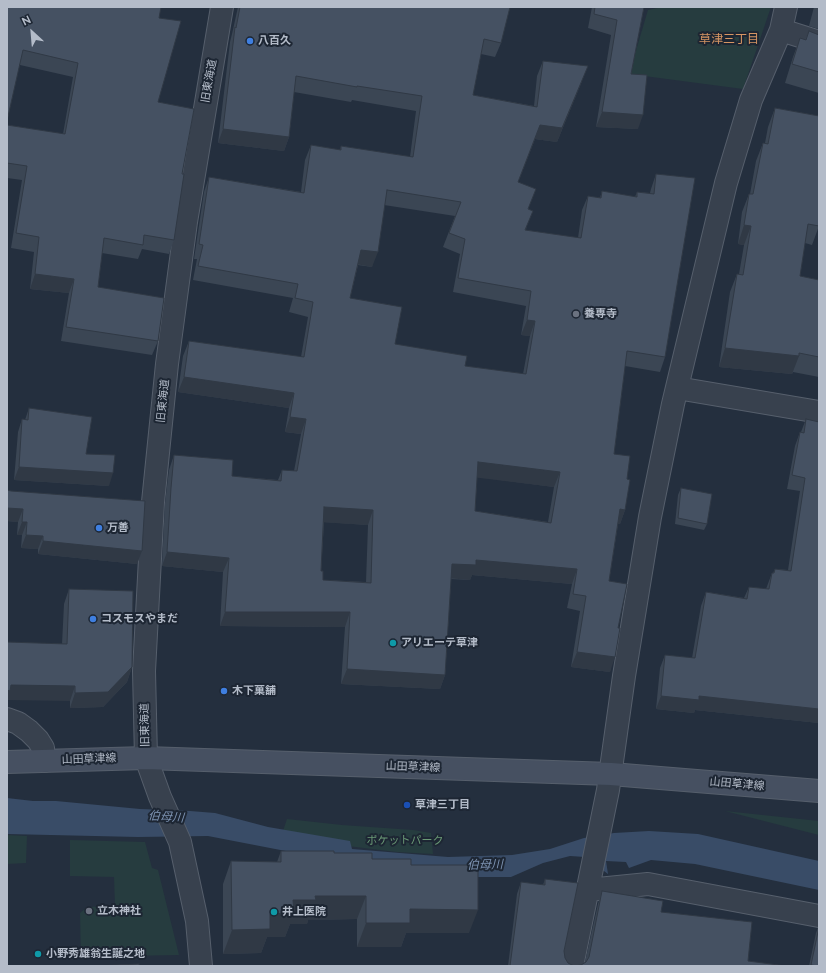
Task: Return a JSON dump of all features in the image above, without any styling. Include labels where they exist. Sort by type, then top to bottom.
[{"type":"main road","name":"山田草津線","points":[[7,762],[146,758],[611,774],[819,791]]},
{"type":"street","name":"旧東海道","points":[[201,966],[197,921],[180,842],[160,797],[146,758],[144,671],[153,502],[167,364],[186,222],[222,7]]},
{"type":"street","points":[[572,966],[602,824],[650,517],[677,388],[726,184],[751,100],[781,30],[786,7]]},
{"type":"street","points":[[781,30],[819,42]]},
{"type":"street","points":[[677,388],[819,412]]},
{"type":"street","points":[[130,501],[153,502]]},
{"type":"street","points":[[7,719],[29,731],[38,740],[42,748],[44,761]]},
{"type":"street","points":[[590,884],[648,884],[819,916]]},
{"type":"green space","points":[[662,7],[771,7],[743,89],[629,74],[648,10]]},
{"type":"green space","points":[[725,811],[819,821],[819,835]]},
{"type":"green space","name":"ポケットパーク","points":[[287,819],[413,830],[431,833],[433,854],[397,852],[331,844],[283,831]]},
{"type":"green space","points":[[7,835],[27,836],[26,863],[7,864]]},
{"type":"green space","points":[[70,840],[145,842],[152,868],[158,870],[179,955],[122,956],[81,959],[80,913],[87,907],[115,906],[114,877],[70,876]]},
{"type":"water","name":"伯母川","points":[[7,798],[140,809],[215,813],[268,827],[350,841],[352,849],[448,857],[512,855],[550,849],[584,838],[614,833],[649,831],[698,834],[819,861],[819,890],[695,864],[651,860],[629,868],[626,862],[606,861],[608,874],[585,857],[570,856],[543,863],[511,877],[475,877],[327,859],[208,836],[138,837],[7,834]]},
{"type":"building","points":[[7,7],[161,7],[159,18],[181,21],[158,102],[194,109],[182,174],[184,174],[174,240],[144,235],[143,245],[104,238],[98,287],[164,298],[158,341],[66,327],[74,279],[35,274],[39,237],[16,233],[27,166],[7,163],[7,125],[65,134],[78,63],[23,50],[7,121]]},
{"type":"building","points":[[240,7],[510,7],[501,43],[484,39],[473,95],[537,107],[543,61],[588,66],[562,128],[540,125],[518,182],[536,189],[528,209],[533,211],[525,230],[581,238],[588,196],[601,198],[602,191],[637,197],[637,192],[654,194],[656,174],[695,178],[665,357],[627,351],[614,454],[630,456],[627,479],[630,480],[625,510],[620,509],[609,581],[627,584],[618,628],[620,628],[615,657],[577,652],[586,596],[573,594],[577,569],[476,560],[476,565],[452,564],[445,675],[347,669],[350,612],[225,612],[229,558],[167,552],[174,455],[233,460],[232,476],[281,481],[282,470],[297,471],[306,419],[290,417],[294,393],[184,377],[189,341],[304,357],[313,302],[295,298],[298,284],[198,266],[203,245],[199,244],[209,177],[304,193],[311,145],[341,150],[341,146],[413,157],[422,96],[357,87],[296,76],[289,137],[223,129],[235,27],[236,28]],"holes":[[[387,190],[461,202],[449,233],[465,239],[458,278],[531,291],[527,320],[535,321],[526,374],[465,366],[467,356],[395,344],[402,307],[350,298],[361,250],[378,252]],[[478,462],[560,472],[551,523],[475,511]],[[324,507],[373,510],[371,583],[323,580],[323,571],[321,571]]]},
{"type":"building","points":[[595,7],[644,7],[631,74],[647,75],[643,115],[602,112],[617,20],[594,14]]},
{"type":"building","points":[[809,31],[819,35],[819,72],[792,64],[800,38],[806,40]]},
{"type":"building","points":[[775,108],[819,116],[819,226],[808,224],[800,276],[819,280],[819,357],[799,353],[799,356],[725,348],[737,274],[743,275],[751,226],[744,225],[749,194],[753,194],[763,143],[768,144]]},
{"type":"building","points":[[29,408],[92,417],[86,454],[115,455],[113,473],[19,467],[22,419],[28,420]]},
{"type":"building","points":[[806,419],[819,422],[819,709],[699,696],[699,700],[661,696],[665,655],[695,658],[706,592],[747,599],[749,587],[769,589],[772,573],[774,573],[775,569],[791,571],[805,478],[792,475],[800,432],[804,433]]},
{"type":"building","points":[[681,488],[712,494],[707,524],[678,518]]},
{"type":"building","name":"万善","points":[[7,490],[145,501],[142,551],[43,541],[43,536],[26,535],[27,522],[22,522],[23,509],[7,508]]},
{"type":"building","points":[[69,589],[133,591],[132,667],[108,692],[75,693],[75,686],[11,685],[10,691],[7,690],[7,642],[67,644]]},
{"type":"building","points":[[281,851],[372,853],[372,859],[411,859],[411,865],[478,865],[478,910],[410,909],[410,923],[366,923],[366,896],[315,896],[316,900],[293,900],[294,913],[270,914],[270,929],[232,930],[231,861],[281,862]]},
{"type":"building","points":[[545,879],[578,883],[564,951],[565,958],[568,963],[574,966],[510,966],[521,882],[545,885]]},
{"type":"building","points":[[602,891],[663,901],[661,912],[752,922],[748,961],[786,966],[575,966],[586,962],[589,957]]},
{"type":"building","points":[[819,927],[819,966],[817,966],[811,965]]},
{"type":"building","points":[[139,964],[139,966],[96,966]]},
{"type":"place","name":"八百久","points":[[250,41]]},
{"type":"place","name":"養専寺","points":[[576,314]]},
{"type":"place","name":"万善","points":[[99,528]]},
{"type":"place","name":"コスモスやまだ","points":[[93,619]]},
{"type":"place","name":"アリエーテ草津","points":[[393,643]]},
{"type":"place","name":"木下菓舗","points":[[224,691]]},
{"type":"place","name":"草津三丁目","points":[[407,805]]},
{"type":"place","name":"立木神社","points":[[89,911]]},
{"type":"place","name":"井上医院","points":[[274,912]]},
{"type":"place","name":"小野秀雄翁生誕之地","points":[[38,954]]},
{"type":"district","name":"草津三丁目","points":[[729,39]]}]
